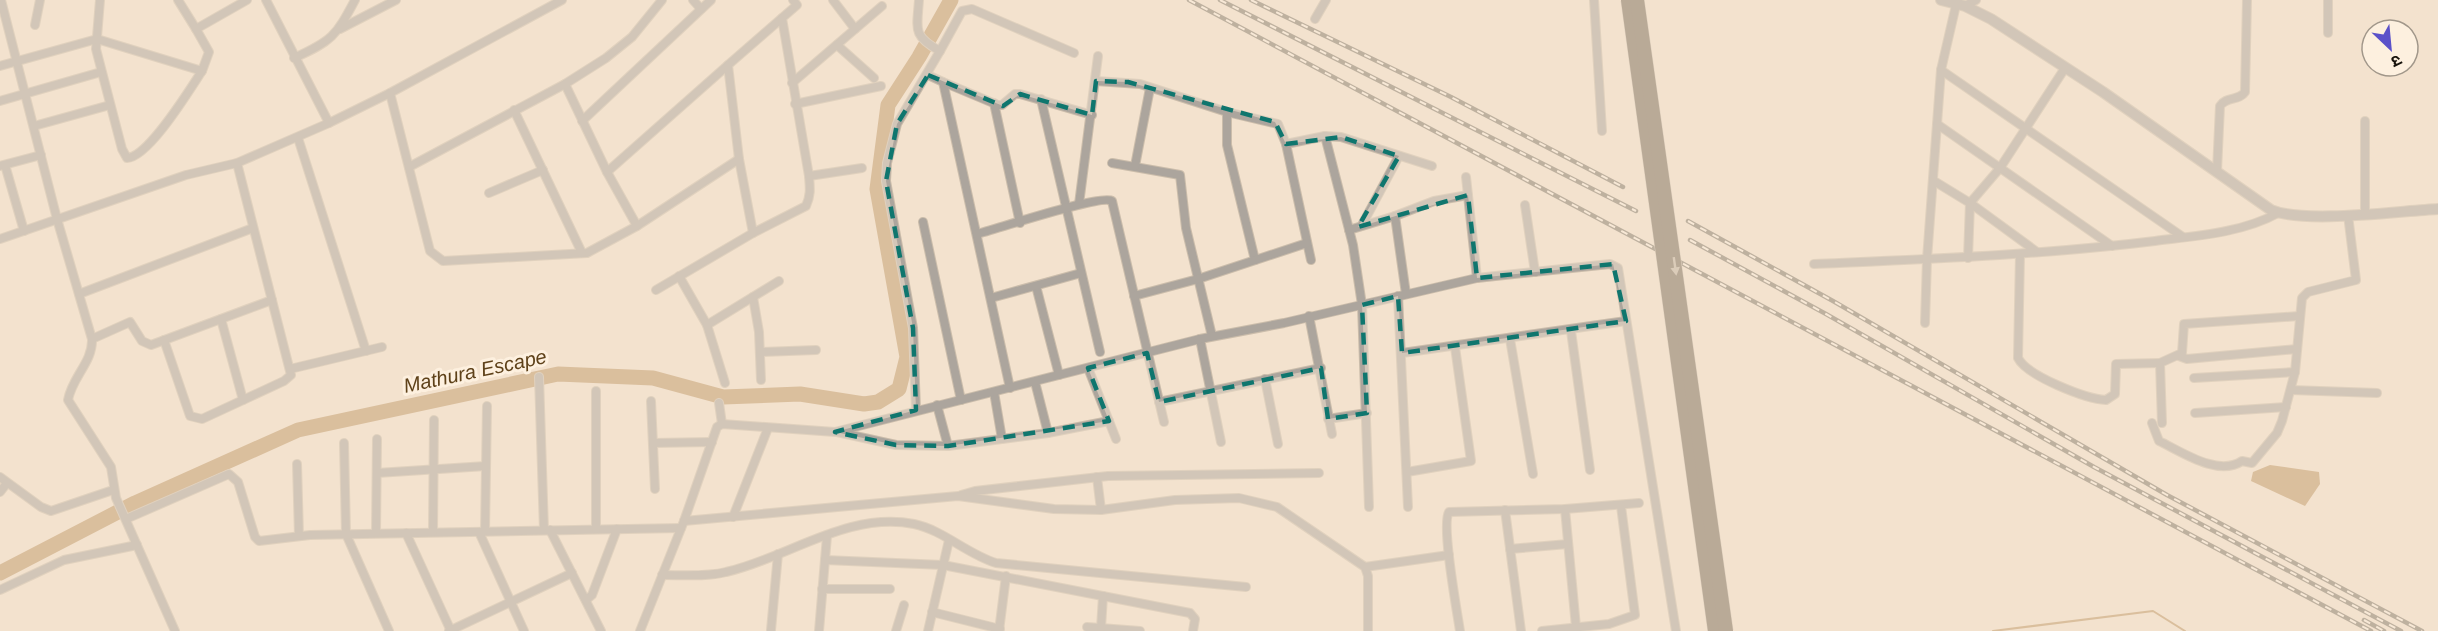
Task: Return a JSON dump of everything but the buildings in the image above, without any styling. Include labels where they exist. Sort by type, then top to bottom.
[{"type":"highway","points":[[1628,0],[1715,631]]},
{"type":"highway","points":[[1637,0],[1726,631]]},
{"type":"street","points":[[1,0],[57,219],[92,339],[92,350],[71,386],[68,400],[111,467],[114,494],[175,631]]},
{"type":"street","points":[[35,24],[40,0]]},
{"type":"street","points":[[100,0],[96,49],[122,149],[127,158],[131,158],[167,123],[202,71],[209,52],[178,0]]},
{"type":"street","points":[[266,0],[329,123]]},
{"type":"street","points":[[340,29],[355,0]]},
{"type":"street","points":[[294,58],[321,46],[340,29],[396,0]]},
{"type":"street","points":[[409,167],[565,84],[617,50],[662,0]]},
{"type":"street","points":[[693,0],[701,9]]},
{"type":"street","points":[[582,120],[711,0]]},
{"type":"street","points":[[833,0],[855,29]]},
{"type":"street","points":[[919,0],[918,33],[923,42],[937,49]]},
{"type":"street","points":[[1315,19],[1326,0]]},
{"type":"street","points":[[1594,0],[1602,131]]},
{"type":"street","points":[[1941,0],[1969,3],[2278,213]]},
{"type":"street","points":[[2217,171],[2220,106],[2224,100],[2240,96],[2245,92],[2247,0]]},
{"type":"street","points":[[2328,0],[2328,33]]},
{"type":"street","points":[[196,29],[242,1]]},
{"type":"street","points":[[0,239],[186,175],[237,163],[298,138],[390,93],[556,2]]},
{"type":"street","points":[[607,172],[798,2]]},
{"type":"street","points":[[1925,323],[1927,259],[1941,70],[1969,3]]},
{"type":"street","points":[[792,84],[882,6]]},
{"type":"street","points":[[916,410],[913,328],[886,181],[890,145],[897,124],[928,75],[937,49],[962,11],[972,9],[1074,53]]},
{"type":"street","points":[[656,290],[753,233],[806,206],[811,193],[809,177],[782,18]]},
{"type":"street","points":[[0,66],[97,39],[202,71]]},
{"type":"street","points":[[837,45],[874,78]]},
{"type":"street","points":[[1079,204],[1098,56]]},
{"type":"street","points":[[729,65],[739,159],[753,233]]},
{"type":"street","points":[[1968,258],[1970,203],[2000,168],[2065,68]]},
{"type":"street","points":[[1941,70],[2182,237]]},
{"type":"street","points":[[0,101],[102,72]]},
{"type":"street","points":[[928,75],[1002,105],[1015,94],[1041,99],[1092,115]]},
{"type":"street","points":[[1096,81],[1128,82],[1150,87],[1227,112],[1275,122],[1281,127],[1286,144],[1311,260]]},
{"type":"street","points":[[943,82],[1010,388]]},
{"type":"street","points":[[565,84],[607,172],[637,226]]},
{"type":"street","points":[[795,104],[881,86]]},
{"type":"street","points":[[1135,166],[1150,87]]},
{"type":"street","points":[[390,93],[430,251],[435,258],[443,261],[582,254],[606,245],[739,159]]},
{"type":"street","points":[[1041,99],[1100,352]]},
{"type":"street","points":[[994,103],[1020,223]]},
{"type":"street","points":[[34,126],[110,105]]},
{"type":"street","points":[[514,110],[582,254]]},
{"type":"street","points":[[1227,112],[1227,145],[1254,260]]},
{"type":"street","points":[[2365,121],[2365,213]]},
{"type":"street","points":[[1937,124],[2113,246]]},
{"type":"street","points":[[1286,144],[1325,136],[1341,137],[1432,166]]},
{"type":"street","points":[[1325,136],[1349,230],[1362,305],[1369,507]]},
{"type":"street","points":[[298,138],[366,351]]},
{"type":"street","points":[[24,231],[3,166],[41,155]]},
{"type":"street","points":[[1362,225],[1371,204],[1400,156]]},
{"type":"street","points":[[164,340],[190,416],[202,418],[289,378],[290,369],[237,163]]},
{"type":"street","points":[[1113,163],[1180,175],[1184,219],[1212,336]]},
{"type":"street","points":[[809,177],[862,168]]},
{"type":"street","points":[[489,194],[543,170]]},
{"type":"street","points":[[1466,177],[1477,278]]},
{"type":"street","points":[[1934,181],[1970,203],[2037,252]]},
{"type":"street","points":[[1349,230],[1434,201],[1468,195]]},
{"type":"street","points":[[977,234],[1079,204],[1107,198],[1112,201],[1164,423]]},
{"type":"street","points":[[1525,205],[1535,272]]},
{"type":"street","points":[[1814,264],[1968,258],[2113,246],[2251,225],[2278,213],[2348,215],[2438,209]]},
{"type":"street","points":[[2152,423],[2159,441],[2215,465],[2233,467],[2242,461],[2252,463],[2277,433],[2286,407],[2295,372],[2300,303],[2305,294],[2356,280],[2348,215]]},
{"type":"street","points":[[1395,216],[1402,295],[1408,507]]},
{"type":"street","points":[[923,222],[961,400]]},
{"type":"street","points":[[79,294],[254,228]]},
{"type":"street","points":[[1134,296],[1198,279],[1307,243]]},
{"type":"street","points":[[2020,254],[2018,358],[2022,366],[2062,388],[2106,400],[2115,394],[2116,364],[2160,363],[2179,356],[2182,353],[2184,324],[2299,316]]},
{"type":"street","points":[[835,432],[1212,336],[1477,278],[1616,266],[1676,631]]},
{"type":"street","points":[[991,298],[1081,273]]},
{"type":"street","points":[[679,276],[707,325],[725,382]]},
{"type":"street","points":[[707,325],[779,281]]},
{"type":"street","points":[[1036,286],[1059,375]]},
{"type":"street","points":[[753,297],[761,352],[761,380]]},
{"type":"street","points":[[92,339],[130,322],[146,345],[272,300]]},
{"type":"street","points":[[1309,316],[1321,368],[1332,434]]},
{"type":"street","points":[[220,319],[243,400]]},
{"type":"street","points":[[1402,353],[1571,331],[1626,321]]},
{"type":"street","points":[[1571,331],[1590,471]]},
{"type":"street","points":[[1200,339],[1221,442]]},
{"type":"street","points":[[1510,339],[1533,474]]},
{"type":"street","points":[[290,369],[382,347]]},
{"type":"street","points":[[1407,472],[1472,460],[1455,347]]},
{"type":"street","points":[[2179,356],[2187,359],[2297,349]]},
{"type":"street","points":[[761,352],[816,350]]},
{"type":"street","points":[[2160,363],[2162,423]]},
{"type":"street","points":[[1088,368],[1116,439]]},
{"type":"street","points":[[1159,402],[1321,368]]},
{"type":"street","points":[[2194,378],[2295,372]]},
{"type":"street","points":[[539,378],[547,530],[601,631]]},
{"type":"street","points":[[1265,380],[1278,444]]},
{"type":"street","points":[[1035,382],[1047,433]]},
{"type":"street","points":[[2291,390],[2377,393]]},
{"type":"street","points":[[596,391],[596,529]]},
{"type":"street","points":[[994,392],[1002,439]]},
{"type":"street","points":[[651,401],[655,489]]},
{"type":"street","points":[[718,403],[722,424]]},
{"type":"street","points":[[938,405],[948,446]]},
{"type":"street","points":[[487,406],[482,532],[524,631]]},
{"type":"street","points":[[2195,412],[2286,407]]},
{"type":"street","points":[[1328,419],[1367,413]]},
{"type":"street","points":[[433,532],[434,420]]},
{"type":"street","points":[[640,631],[717,426],[722,424],[835,432],[905,446],[948,446],[1109,422]]},
{"type":"street","points":[[733,517],[768,428]]},
{"type":"street","points":[[376,534],[377,439]]},
{"type":"street","points":[[653,443],[712,442]]},
{"type":"street","points":[[344,443],[346,534],[389,631]]},
{"type":"street","points":[[297,464],[298,536]]},
{"type":"street","points":[[377,473],[486,466]]},
{"type":"street","points":[[958,496],[975,490],[1097,477],[1319,473]]},
{"type":"street","points":[[125,516],[229,474],[238,482],[255,537],[259,541],[298,536],[346,534],[617,529],[958,496],[1054,509],[1101,510],[1175,500],[1239,498],[1265,502],[1277,507],[1365,567],[1368,576],[1368,631]]},
{"type":"street","points":[[1097,477],[1101,510]]},
{"type":"street","points":[[0,492],[4,480],[41,507],[51,511],[114,494]]},
{"type":"street","points":[[1460,631],[1449,555],[1446,518],[1449,512],[1565,509],[1639,503]]},
{"type":"street","points":[[1542,631],[1576,627],[1609,628],[1632,618],[1636,613],[1621,506]]},
{"type":"street","points":[[1565,509],[1576,627]]},
{"type":"street","points":[[1505,510],[1521,631]]},
{"type":"street","points":[[662,575],[724,573],[859,525],[885,523],[915,525],[949,540],[975,556],[996,563],[1246,587]]},
{"type":"street","points":[[585,600],[592,595],[617,529]]},
{"type":"street","points":[[406,533],[450,631],[572,573]]},
{"type":"street","points":[[819,631],[827,536]]},
{"type":"street","points":[[928,631],[949,540]]},
{"type":"street","points":[[1510,549],[1568,544]]},
{"type":"street","points":[[0,590],[64,560],[137,545]]},
{"type":"street","points":[[771,630],[778,554]]},
{"type":"street","points":[[1365,567],[1449,555]]},
{"type":"street","points":[[825,560],[943,565],[1006,576],[1190,613],[1195,619],[1193,631]]},
{"type":"street","points":[[932,612],[999,630],[1006,576]]},
{"type":"street","points":[[822,589],[890,589]]},
{"type":"street","points":[[1101,628],[1103,596]]},
{"type":"street","points":[[896,631],[904,605]]},
{"type":"street","points":[[1087,627],[1140,631]]},
{"type":"highlighted area","points":[[928,75],[1003,106],[1020,94],[1092,115],[1096,81],[1128,82],[1275,122],[1286,144],[1341,137],[1399,156],[1358,227],[1468,195],[1477,278],[1613,264],[1626,321],[1402,353],[1398,296],[1362,305],[1367,413],[1328,419],[1321,368],[1159,402],[1147,353],[1088,368],[1109,421],[948,446],[896,445],[835,432],[916,410],[913,328],[886,181],[897,124]]},
{"type":"shaded area","points":[[2270,465],[2319,472],[2320,484],[2305,506],[2251,481],[2253,472]]},
{"type":"waterway","name":"Mathura Escape","points":[[0,573],[135,503],[298,430],[558,374],[653,378],[723,397],[800,394],[864,404],[878,402],[899,389],[907,357],[877,189],[888,105],[919,57],[951,0]]},
{"type":"waterway","points":[[1993,631],[2153,611],[2185,631]]},
{"type":"railway","points":[[1189,0],[2371,631]]},
{"type":"railway","points":[[1220,0],[1636,211]]},
{"type":"railway","points":[[1251,0],[1451,97],[1623,187]]},
{"type":"railway","points":[[1688,221],[1833,301],[2167,495],[2422,631]]},
{"type":"railway","points":[[1690,240],[1826,314],[2094,467],[2401,631]]},
{"type":"railway","points":[[2364,620],[2384,631]]}]
